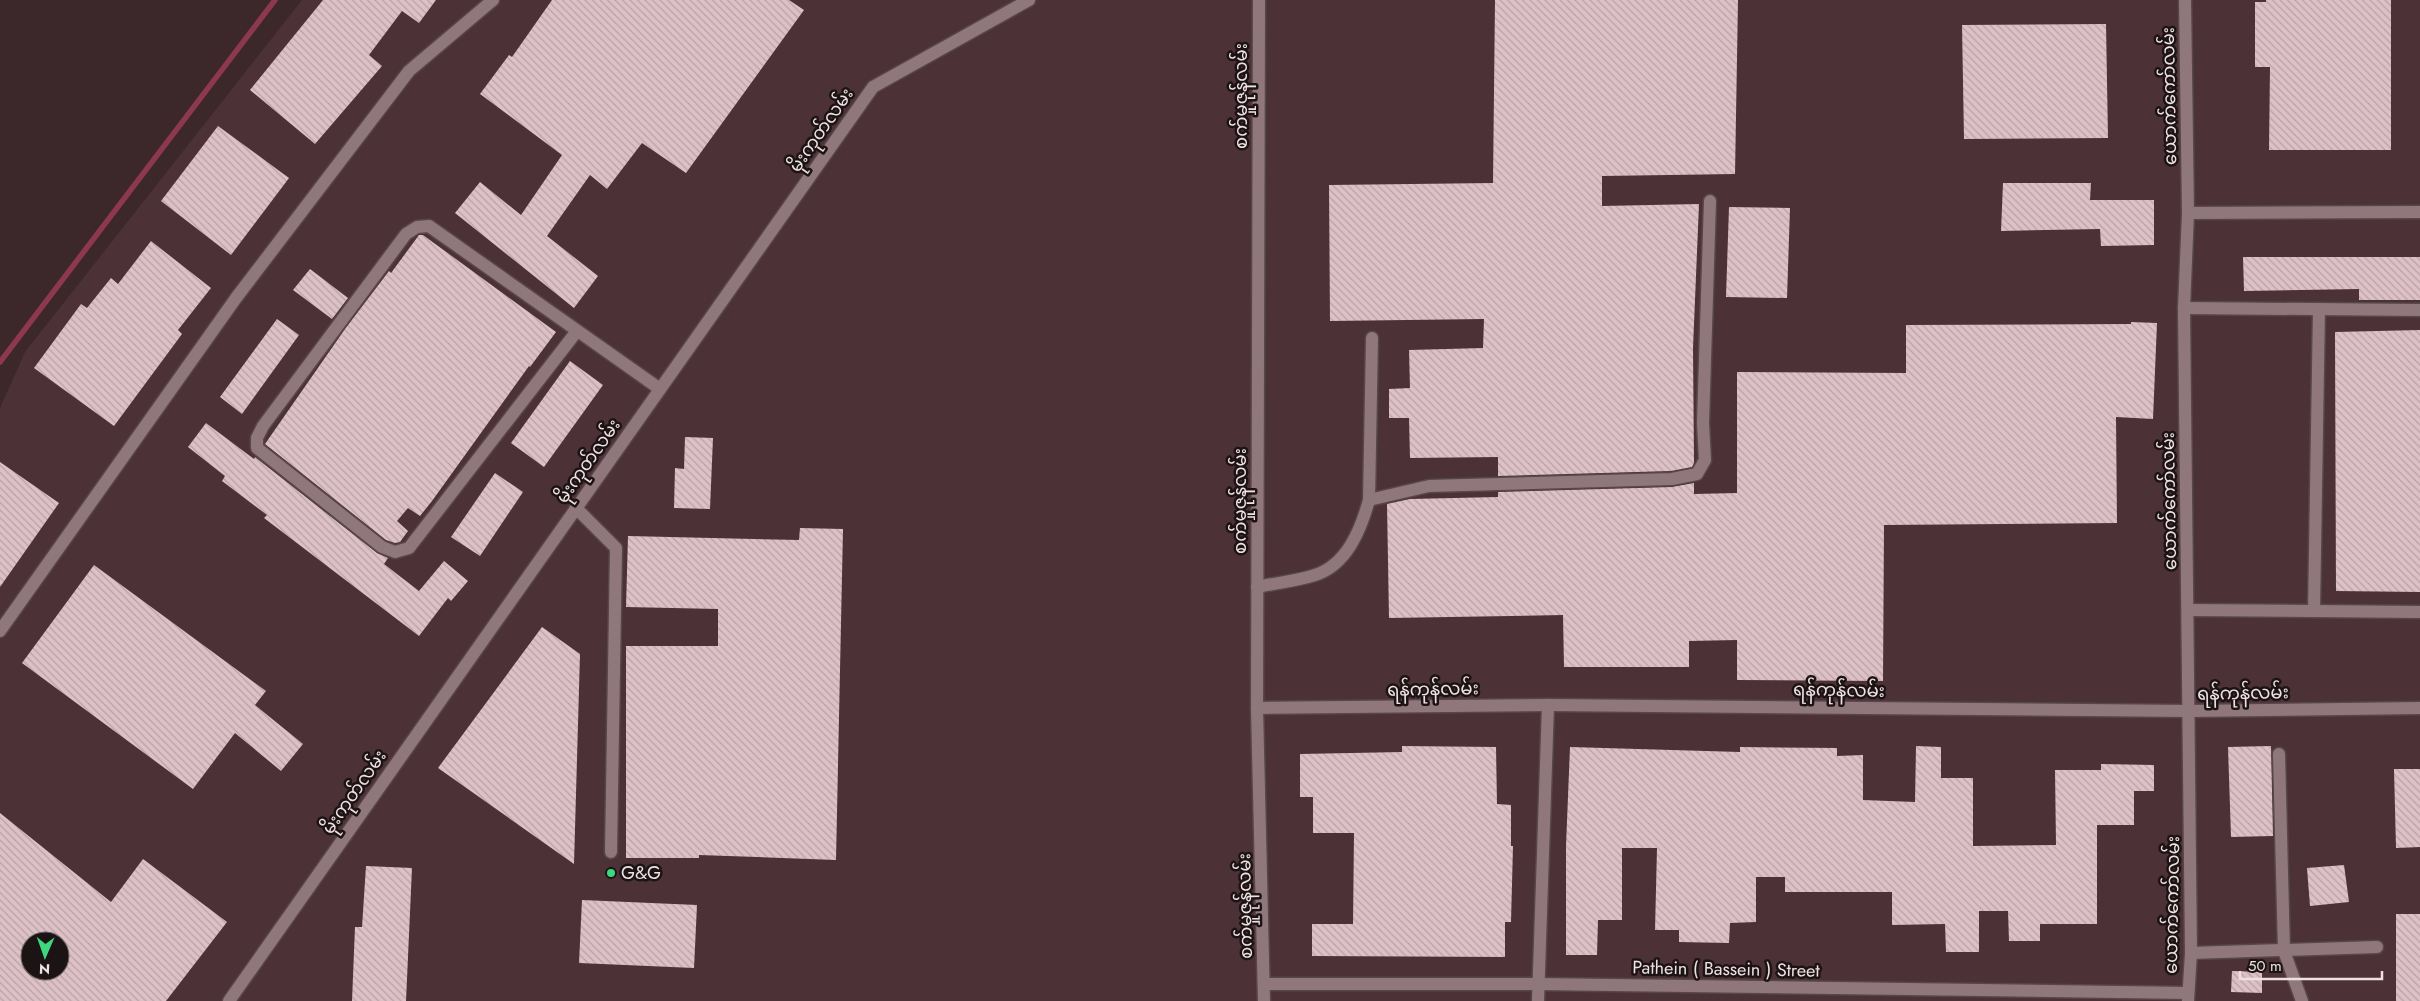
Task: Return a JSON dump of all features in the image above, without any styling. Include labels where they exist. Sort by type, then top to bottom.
[{"type":"street","points":[[0,631],[236,298],[409,71],[493,0]]},
{"type":"street","name":"မိုးကုတ်လမ်း","points":[[229,1001],[873,87],[1029,0]]},
{"type":"street","name":"စက်မှုဇုန်လမ်း","points":[[1259,0],[1257,708],[1264,1001]]},
{"type":"street","name":"ယောက်ကော်လမ်း","points":[[2185,0],[2188,213],[2184,308],[2191,953],[2188,997]]},
{"type":"street","points":[[1369,500],[1429,486],[1672,479],[1697,474],[1706,460],[1702,423],[1710,201]]},
{"type":"street","points":[[2188,213],[2420,212]]},
{"type":"street","points":[[577,331],[409,548],[395,552],[382,547],[257,448],[257,438],[263,426],[406,234],[417,227],[429,226],[660,389]]},
{"type":"street","points":[[2184,308],[2420,310]]},
{"type":"street","points":[[2314,611],[2319,309]]},
{"type":"street","points":[[1258,587],[1316,575],[1342,558],[1364,519],[1369,500],[1372,338]]},
{"type":"street","points":[[576,508],[616,548],[611,852]]},
{"type":"street","points":[[2188,610],[2420,612]]},
{"type":"street","points":[[1538,1001],[1537,984],[1548,705]]},
{"type":"street","name":"ရန်ကုန်လမ်း","points":[[1257,708],[1548,705],[2189,711],[2420,708]]},
{"type":"street","points":[[2279,754],[2284,951],[2302,1001]]},
{"type":"street","points":[[2191,953],[2377,947]]},
{"type":"street","name":"Pathein ( Bassein ) Street","points":[[1264,984],[1537,984],[2188,997]]},
{"type":"shaded area","points":[[302,0],[2420,0],[2420,1001],[0,1001],[0,408],[25,352]]},
{"type":"building","points":[[323,0],[436,0],[419,23],[402,11],[369,55],[382,66],[315,144],[250,90]]},
{"type":"building","points":[[552,0],[789,0],[804,10],[686,173],[642,143],[607,189],[590,175],[547,236],[598,276],[574,308],[455,213],[480,182],[521,215],[562,155],[480,94],[509,55],[512,57]]},
{"type":"building","points":[[1495,0],[1738,0],[1735,174],[1602,176],[1602,206],[1699,204],[1693,348],[1694,463],[1692,467],[1671,471],[1498,476],[1498,457],[1410,458],[1409,418],[1389,418],[1389,389],[1410,388],[1409,350],[1483,348],[1484,319],[1330,321],[1329,185],[1493,183]]},
{"type":"building","points":[[2266,0],[2391,0],[2391,150],[2269,150],[2270,67],[2255,67],[2255,2],[2266,2]]},
{"type":"building","points":[[2106,24],[2108,138],[1964,139],[1962,25]]},
{"type":"building","points":[[218,126],[289,178],[231,255],[161,201]]},
{"type":"building","points":[[2003,183],[2091,183],[2090,200],[2154,200],[2154,245],[2101,246],[2100,229],[2001,231]]},
{"type":"building","points":[[1729,207],[1790,208],[1787,298],[1726,297]]},
{"type":"building","points":[[419,235],[423,235],[556,332],[529,366],[420,516],[408,508],[397,521],[408,531],[400,542],[395,543],[386,540],[265,444],[345,329],[389,271],[391,273]]},
{"type":"building","points":[[151,241],[211,288],[178,330],[182,334],[114,426],[34,368],[81,304],[87,308],[111,278],[118,284]]},
{"type":"building","points":[[2243,257],[2420,257],[2420,300],[2359,300],[2359,289],[2244,291]]},
{"type":"building","points":[[310,269],[348,298],[332,319],[293,290]]},
{"type":"building","points":[[277,319],[299,335],[242,414],[220,397]]},
{"type":"building","points":[[2131,322],[2157,323],[2153,419],[2116,417],[2117,523],[1884,525],[1883,681],[1737,680],[1737,640],[1689,641],[1689,667],[1564,667],[1563,615],[1389,618],[1387,504],[1410,499],[1498,497],[1498,492],[1672,487],[1694,483],[1694,494],[1737,493],[1737,372],[1906,373],[1906,325],[2131,324]]},
{"type":"building","points":[[2420,330],[2420,592],[2336,591],[2335,332]]},
{"type":"building","points":[[570,361],[603,385],[544,467],[511,443]]},
{"type":"building","points":[[206,423],[254,459],[255,457],[377,553],[388,558],[384,564],[419,591],[444,561],[468,581],[451,601],[448,598],[419,636],[264,518],[267,515],[222,481],[225,476],[188,447]]},
{"type":"building","points":[[685,437],[713,438],[710,509],[674,508],[675,468],[684,469]]},
{"type":"building","points":[[0,462],[59,503],[0,587]]},
{"type":"building","points":[[495,473],[523,492],[480,556],[451,537]]},
{"type":"building","points":[[800,528],[843,529],[836,860],[699,855],[699,858],[626,858],[626,646],[718,646],[718,609],[626,607],[628,536],[799,540]]},
{"type":"building","points":[[94,565],[266,691],[255,705],[303,744],[281,771],[235,733],[193,789],[22,663]]},
{"type":"building","points":[[542,627],[580,654],[574,864],[438,768]]},
{"type":"building","points":[[1402,746],[1496,747],[1497,804],[1511,805],[1511,846],[1513,846],[1511,922],[1505,922],[1505,957],[1312,956],[1312,924],[1353,924],[1354,833],[1313,833],[1313,797],[1300,797],[1300,754],[1402,752]]},
{"type":"building","points":[[1916,746],[1941,747],[1941,778],[1973,778],[1973,846],[2056,845],[2055,770],[2101,770],[2101,764],[2154,765],[2154,791],[2134,791],[2134,825],[2097,825],[2097,924],[2040,924],[2040,941],[2009,941],[2008,911],[1979,911],[1979,952],[1946,952],[1945,924],[1892,925],[1892,892],[1785,892],[1785,877],[1756,877],[1756,922],[1730,923],[1729,943],[1679,942],[1679,930],[1655,930],[1657,848],[1622,848],[1622,920],[1598,920],[1597,955],[1566,955],[1566,846],[1570,747],[1740,752],[1740,747],[1837,748],[1837,756],[1863,755],[1863,800],[1915,802]]},
{"type":"building","points":[[2271,746],[2273,836],[2231,837],[2228,747]]},
{"type":"building","points":[[2394,769],[2420,769],[2420,847],[2396,848]]},
{"type":"building","points":[[0,813],[111,902],[143,859],[227,922],[166,1001],[0,1001]]},
{"type":"building","points":[[2344,865],[2349,902],[2310,906],[2307,868]]},
{"type":"building","points":[[366,866],[412,868],[406,1001],[352,1001],[355,927],[362,927]]},
{"type":"building","points":[[582,900],[697,905],[694,968],[579,963]]},
{"type":"building","points":[[2396,914],[2420,914],[2420,1001],[2396,1001]]},
{"type":"building","points":[[2232,971],[2262,972],[2262,993],[2231,992]]},
{"type":"waterway","points":[[0,362],[275,0]]},
{"type":"place","name":"G&G","points":[[611,873]]}]
